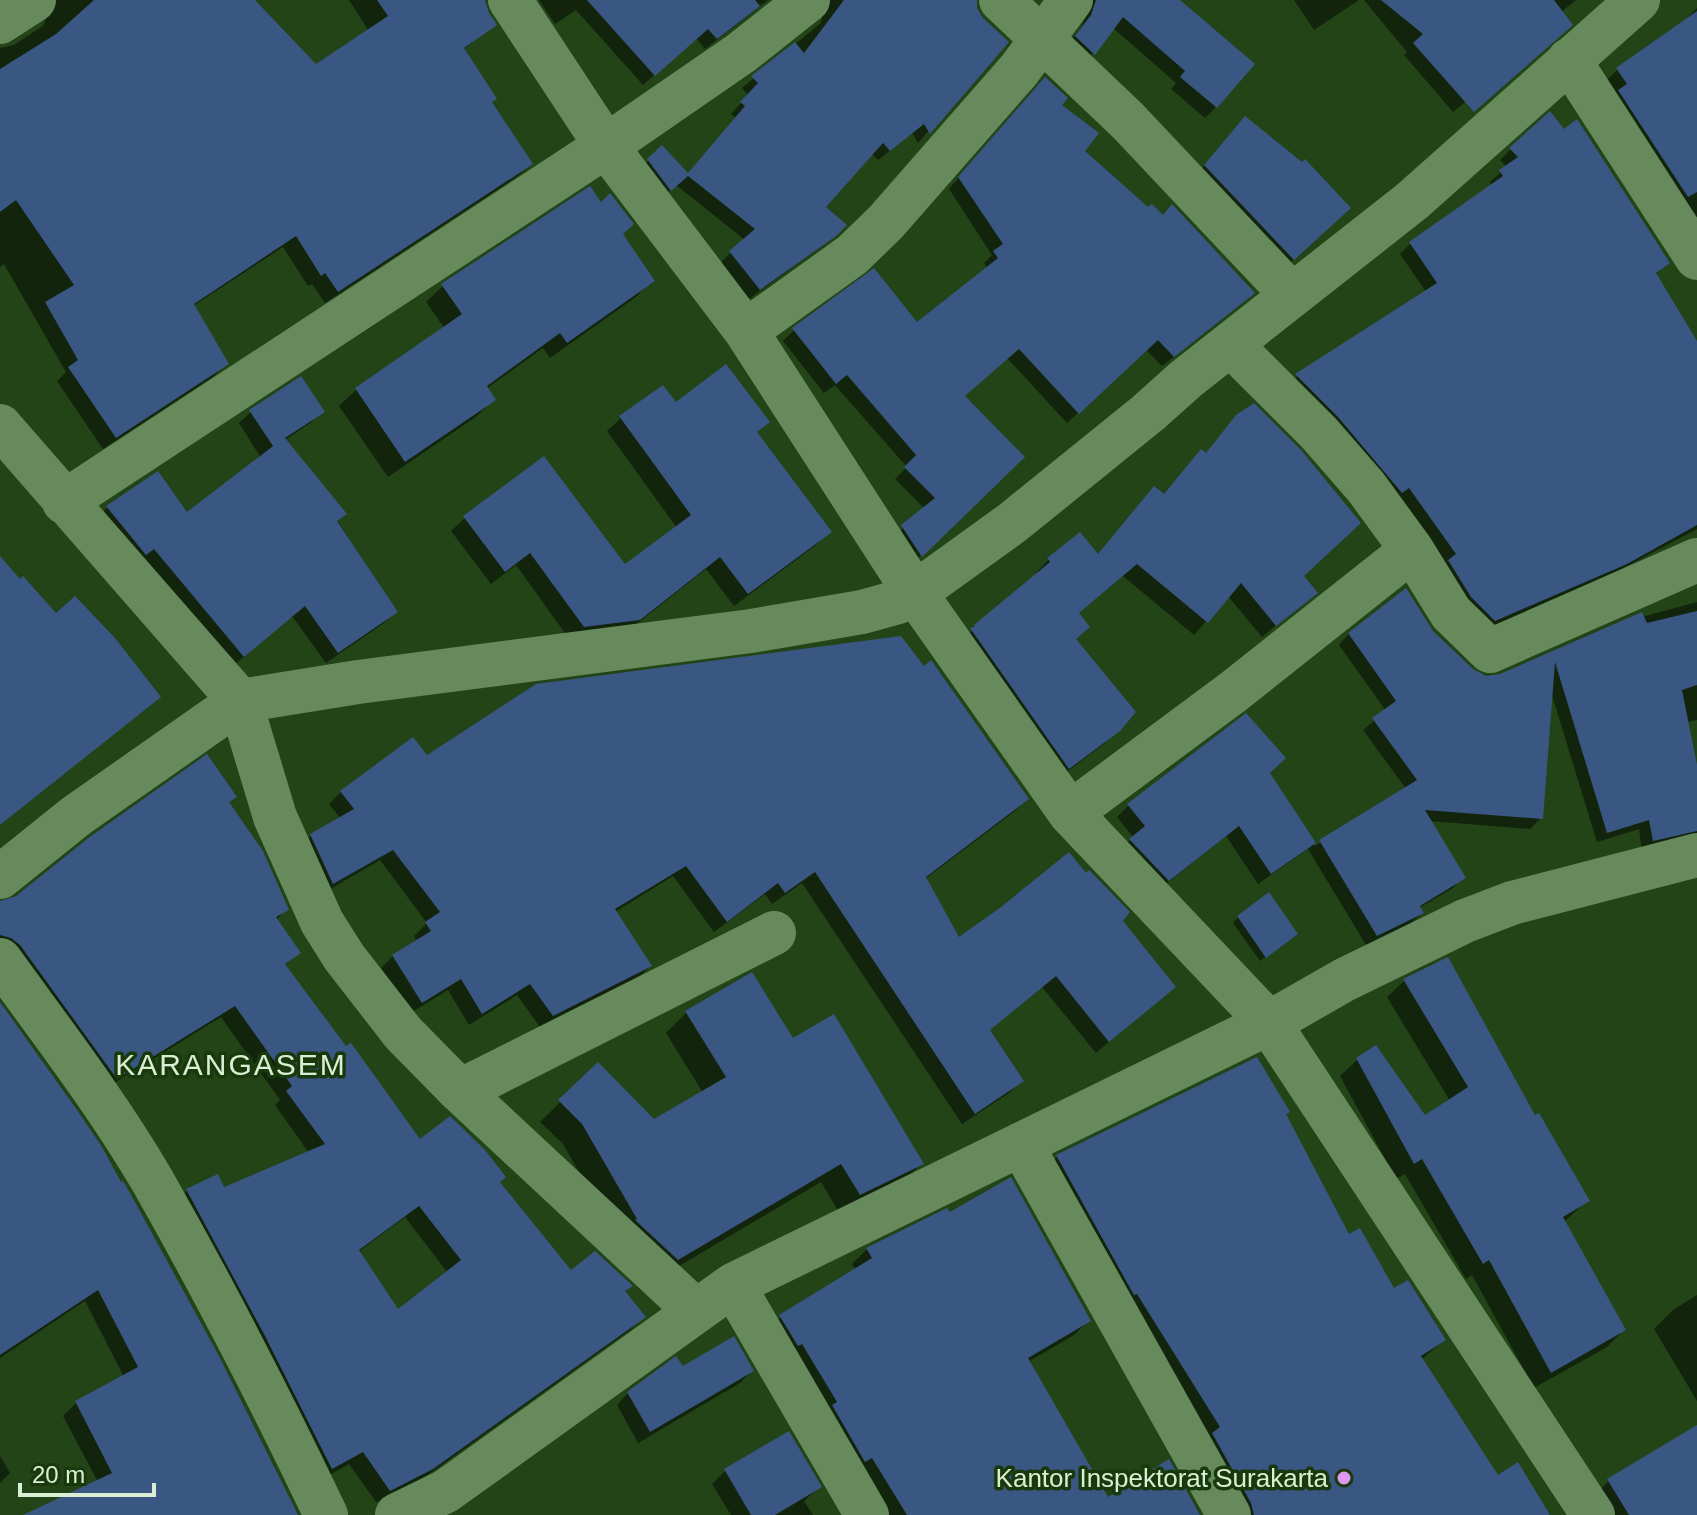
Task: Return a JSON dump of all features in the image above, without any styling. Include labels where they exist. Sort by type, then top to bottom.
[{"type":"street","points":[[510,0],[606,146],[746,331],[915,593],[1070,813],[1269,1023],[1593,1515]]},
{"type":"street","points":[[64,502],[606,146],[741,53],[808,0]]},
{"type":"street","points":[[1001,0],[1128,121],[1292,295]]},
{"type":"street","points":[[746,331],[852,255],[886,222],[1019,70],[1071,0]]},
{"type":"street","points":[[0,877],[76,816],[240,701],[373,680],[751,631],[862,612],[915,593],[1012,523],[1412,201],[1638,0]]},
{"type":"street","points":[[1569,60],[1697,258]]},
{"type":"street","points":[[1231,345],[1319,433],[1366,487],[1412,550],[1451,613],[1490,651],[1697,560]]},
{"type":"street","points":[[0,426],[240,701],[275,817],[322,922],[344,957],[403,1033],[460,1091],[695,1310]]},
{"type":"street","points":[[1070,813],[1233,692],[1412,550]]},
{"type":"street","points":[[397,1515],[453,1503],[695,1310],[733,1285],[1269,1023],[1344,980],[1465,921],[1512,903],[1697,855]]},
{"type":"street","points":[[460,1091],[774,933]]},
{"type":"street","points":[[0,960],[90,1085],[151,1180],[287,1434],[326,1515]]},
{"type":"street","points":[[1021,1144],[1229,1515]]},
{"type":"street","points":[[733,1285],[867,1515]]},
{"type":"building","points":[[94,0],[255,0],[316,64],[388,16],[377,0],[485,0],[497,25],[464,48],[497,99],[492,102],[533,164],[338,292],[325,273],[321,276],[296,236],[194,304],[229,364],[116,438],[68,367],[78,360],[45,302],[74,285],[16,200],[0,212],[0,69],[56,34]]},
{"type":"building","points":[[587,0],[755,0],[760,6],[717,39],[708,29],[655,76]]},
{"type":"building","points":[[844,0],[977,0],[977,8],[983,18],[1009,42],[930,134],[924,124],[890,151],[883,143],[826,207],[847,225],[760,290],[729,251],[755,229],[688,176],[671,191],[647,159],[662,145],[688,173],[745,106],[740,102],[758,83],[751,76],[795,42],[804,53]]},
{"type":"building","points":[[1096,0],[1180,0],[1255,64],[1217,108],[1180,77],[1185,71],[1123,17],[1095,55],[1075,36],[1091,15]]},
{"type":"building","points":[[1381,0],[1554,0],[1573,25],[1474,112],[1413,43],[1423,34]]},
{"type":"building","points":[[1697,11],[1697,192],[1688,197],[1618,90],[1627,84],[1616,68]]},
{"type":"building","points":[[1045,77],[1068,98],[1062,105],[1099,133],[1085,151],[1148,207],[1152,204],[1163,215],[1172,204],[1255,293],[1174,357],[1158,340],[1079,414],[1019,349],[965,396],[1025,457],[922,557],[901,525],[935,498],[904,467],[916,455],[847,375],[836,384],[792,328],[874,268],[917,322],[998,258],[993,251],[1003,244],[958,177]]},
{"type":"building","points":[[1550,111],[1564,129],[1577,119],[1670,263],[1656,273],[1697,341],[1697,525],[1627,564],[1495,621],[1471,597],[1448,560],[1456,554],[1409,488],[1402,493],[1338,417],[1295,374],[1437,283],[1409,242],[1503,176],[1499,170],[1518,157],[1509,148]]},
{"type":"building","points":[[1245,116],[1302,162],[1305,159],[1351,208],[1294,260],[1204,165]]},
{"type":"building","points":[[590,186],[601,202],[610,193],[634,224],[623,234],[655,281],[567,343],[560,333],[487,386],[496,400],[405,462],[355,388],[462,314],[441,284]]},
{"type":"building","points":[[726,364],[770,422],[757,432],[832,532],[748,594],[720,557],[640,620],[584,627],[530,553],[505,572],[463,516],[544,456],[625,564],[691,515],[619,416],[663,385],[676,402]]},
{"type":"building","points":[[301,376],[325,412],[285,438],[347,514],[337,521],[398,612],[338,653],[305,606],[244,657],[154,549],[146,555],[106,506],[158,471],[187,512],[277,443],[273,446],[249,410]]},
{"type":"building","points":[[1254,403],[1301,450],[1361,523],[1304,576],[1318,593],[1276,626],[1241,583],[1208,623],[1137,564],[1079,613],[1090,627],[1076,639],[1136,712],[1120,731],[1069,769],[970,628],[975,627],[1050,562],[1047,558],[1080,532],[1098,554],[1154,486],[1164,494],[1201,449],[1206,453],[1236,415]]},
{"type":"building","points":[[0,556],[56,613],[75,596],[115,638],[161,697],[0,825]]},
{"type":"building","points":[[1406,588],[1433,631],[1473,669],[1486,676],[1500,674],[1642,612],[1647,623],[1697,611],[1697,685],[1682,690],[1697,765],[1697,831],[1653,841],[1649,820],[1607,833],[1555,662],[1543,819],[1425,810],[1466,878],[1420,906],[1424,913],[1377,936],[1319,840],[1417,780],[1372,718],[1396,701],[1348,633]]},
{"type":"building","points":[[901,636],[924,666],[931,660],[1029,799],[926,877],[959,937],[1069,852],[1086,873],[1089,870],[1130,912],[1123,921],[1176,987],[1109,1042],[1056,976],[990,1030],[1024,1081],[975,1114],[815,872],[785,893],[778,883],[727,922],[686,866],[615,909],[652,966],[553,1016],[530,984],[482,1014],[461,979],[422,1003],[392,955],[431,931],[425,922],[440,912],[393,850],[333,884],[310,834],[354,809],[340,791],[413,737],[427,755],[536,684]]},
{"type":"building","points":[[1246,713],[1286,758],[1270,773],[1316,843],[1271,874],[1239,826],[1169,881],[1129,839],[1145,826],[1127,804]]},
{"type":"building","points":[[207,754],[237,797],[229,802],[263,851],[289,910],[276,917],[301,953],[285,964],[346,1046],[351,1043],[420,1139],[450,1116],[485,1150],[506,1177],[500,1182],[571,1270],[595,1251],[633,1286],[625,1291],[646,1317],[433,1469],[390,1491],[363,1452],[332,1469],[186,1189],[218,1174],[224,1187],[325,1144],[286,1091],[292,1086],[235,1006],[117,1079],[20,945],[0,935],[0,901],[16,896],[91,836]],"holes":[[[419,1206],[461,1260],[398,1309],[359,1250]]]},
{"type":"building","points":[[1269,892],[1298,934],[1266,958],[1237,916]]},
{"type":"building","points":[[1448,957],[1535,1115],[1539,1113],[1590,1201],[1563,1217],[1626,1330],[1551,1373],[1489,1260],[1483,1264],[1422,1159],[1414,1164],[1356,1058],[1376,1045],[1425,1115],[1468,1087],[1403,979]]},
{"type":"building","points":[[752,972],[793,1038],[834,1014],[924,1164],[860,1195],[841,1164],[678,1260],[635,1220],[582,1124],[558,1100],[598,1062],[654,1119],[726,1077],[685,1011]]},
{"type":"building","points":[[0,1002],[77,1110],[130,1193],[220,1358],[298,1515],[23,1515],[112,1473],[75,1401],[138,1367],[98,1290],[0,1355]]},
{"type":"building","points":[[1257,1057],[1290,1112],[1286,1114],[1349,1234],[1360,1228],[1394,1288],[1408,1280],[1446,1340],[1421,1356],[1498,1475],[1518,1462],[1550,1515],[1254,1515],[1251,1503],[1212,1433],[1220,1427],[1137,1294],[1134,1295],[1056,1155]]},
{"type":"building","points":[[1011,1177],[1091,1321],[1028,1358],[1108,1497],[1169,1459],[1200,1515],[907,1515],[872,1458],[865,1462],[832,1405],[837,1402],[802,1344],[798,1346],[779,1315],[872,1258],[866,1248],[947,1208],[950,1212]]},
{"type":"building","points":[[734,1336],[754,1371],[650,1432],[627,1392],[676,1356],[683,1366]]},
{"type":"building","points":[[1697,1425],[1697,1515],[1629,1515],[1607,1479]]},
{"type":"building","points":[[789,1431],[822,1487],[775,1515],[751,1515],[724,1469]]},
{"type":"place","name":"Kantor Inspektorat Surakarta","points":[[1344,1478]]},
{"type":"district","name":"KARANGASEM","points":[[231,1064]]}]
